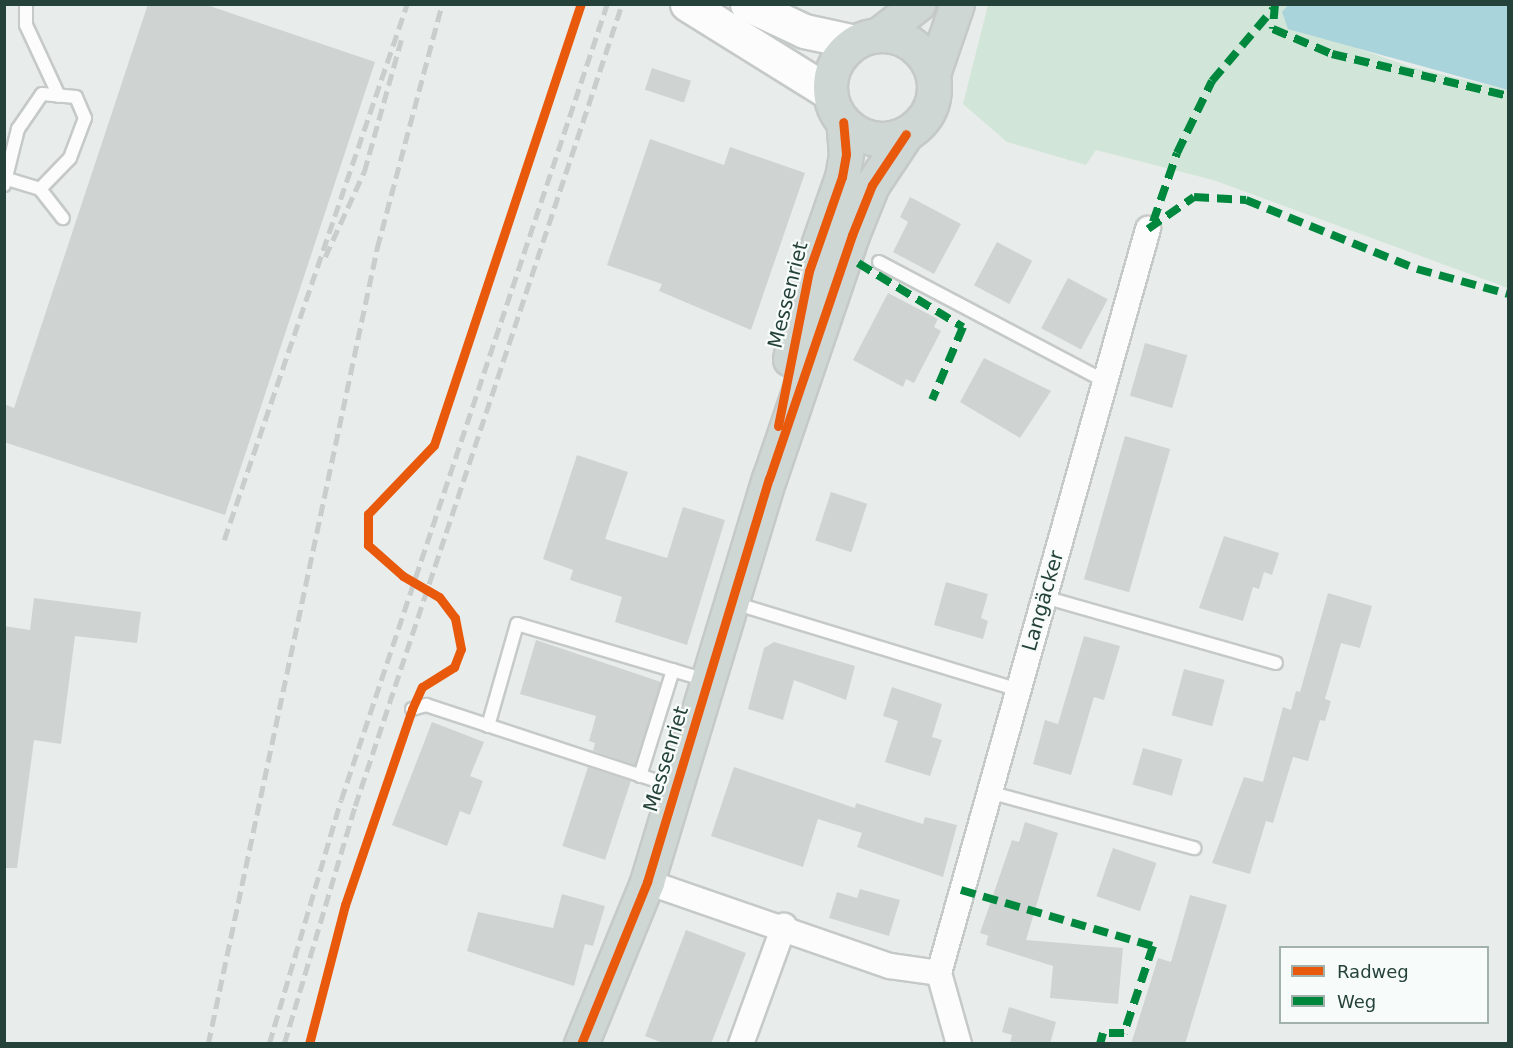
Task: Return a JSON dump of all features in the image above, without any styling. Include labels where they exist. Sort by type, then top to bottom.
[{"type":"main road","points":[[687,4],[830,93],[835,64],[867,38],[918,4]]},
{"type":"main road","points":[[747,4],[804,31],[867,38],[893,35],[919,49],[933,74]]},
{"type":"main road","name":"Messenriet","points":[[580,1044],[647,882],[735,603],[804,341],[872,185],[906,134],[918,126],[933,102],[933,74],[957,4]]},
{"type":"main road","name":"Messenriet","points":[[804,341],[809,271],[842,177],[846,154],[843,122],[830,93]]},
{"type":"main road","points":[[843,122],[871,139],[906,134]]},
{"type":"street","name":"Langäcker","points":[[939,973],[1044,597],[1107,382],[1148,229]]},
{"type":"street","points":[[647,882],[784,926],[890,966],[939,973],[958,1044]]},
{"type":"street","points":[[741,1044],[784,926]]},
{"type":"lane","points":[[26,4],[26,26],[59,96]]},
{"type":"lane","points":[[40,189],[70,158],[85,118],[76,97],[42,94],[18,129],[5,180],[40,189],[63,218]]},
{"type":"lane","points":[[879,262],[1107,382]]},
{"type":"lane","points":[[1044,597],[1276,663]]},
{"type":"lane","points":[[735,603],[1018,690]]},
{"type":"lane","points":[[488,726],[517,624],[710,681]]},
{"type":"lane","points":[[640,776],[673,670]]},
{"type":"lane","points":[[412,709],[426,705],[676,787]]},
{"type":"lane","points":[[989,792],[1194,848]]},
{"type":"green space","points":[[988,5],[1296,5],[1314,33],[1411,67],[1508,90],[1508,288],[1213,180],[1096,150],[1086,165],[1007,142],[963,104]]},
{"type":"water","points":[[1289,4],[1508,5],[1508,90],[1288,29],[1282,12]]},
{"type":"building","points":[[148,4],[204,4],[375,62],[225,515],[4,442],[4,404],[14,408]]},
{"type":"building","points":[[652,68],[691,81],[684,103],[645,90]]},
{"type":"building","points":[[650,139],[724,165],[730,147],[805,173],[751,330],[659,291],[662,284],[607,265]]},
{"type":"building","points":[[910,197],[961,224],[934,274],[893,252],[908,222],[900,217]]},
{"type":"building","points":[[997,242],[1032,261],[1009,304],[974,285]]},
{"type":"building","points":[[1068,278],[1108,299],[1081,349],[1041,328]]},
{"type":"building","points":[[888,293],[938,319],[934,327],[941,331],[914,383],[906,379],[903,387],[853,360]]},
{"type":"building","points":[[1145,343],[1187,355],[1172,408],[1130,396]]},
{"type":"building","points":[[984,358],[1051,391],[1020,438],[960,402]]},
{"type":"building","points":[[1125,436],[1170,449],[1129,592],[1084,579]]},
{"type":"building","points":[[577,455],[628,472],[605,539],[667,558],[683,507],[725,520],[687,645],[615,622],[622,597],[570,580],[573,570],[543,559]]},
{"type":"building","points":[[831,492],[867,504],[851,552],[815,541]]},
{"type":"building","points":[[1224,536],[1279,553],[1272,575],[1264,572],[1259,589],[1253,587],[1243,621],[1199,608]]},
{"type":"building","points":[[946,582],[988,594],[981,618],[988,621],[983,639],[934,625]]},
{"type":"building","points":[[1328,593],[1372,606],[1360,648],[1341,643],[1325,699],[1331,701],[1325,721],[1320,720],[1308,761],[1293,757],[1273,823],[1266,821],[1250,874],[1212,863],[1244,777],[1263,782],[1283,707],[1291,710],[1296,691],[1300,692]]},
{"type":"building","points":[[34,598],[141,612],[137,643],[75,636],[61,744],[34,740],[17,868],[4,868],[4,626],[30,630]]},
{"type":"building","points":[[1084,636],[1120,646],[1104,700],[1094,697],[1071,775],[1033,764],[1045,720],[1058,724]]},
{"type":"building","points":[[536,640],[661,682],[635,765],[593,751],[595,743],[589,741],[596,716],[520,694]]},
{"type":"building","points":[[774,642],[855,666],[846,700],[794,680],[783,720],[748,709],[764,648]]},
{"type":"building","points":[[1184,669],[1225,680],[1212,726],[1172,715]]},
{"type":"building","points":[[892,687],[942,704],[932,737],[942,740],[930,776],[885,762],[898,721],[883,716]]},
{"type":"building","points":[[432,722],[484,742],[470,776],[483,781],[470,815],[460,811],[447,846],[392,825]]},
{"type":"building","points":[[1143,748],[1182,759],[1172,796],[1133,785]]},
{"type":"building","points":[[588,767],[631,781],[605,860],[562,846]]},
{"type":"building","points":[[734,767],[855,808],[856,803],[923,824],[925,817],[957,825],[943,877],[857,847],[862,833],[818,819],[803,867],[711,836]]},
{"type":"building","points":[[1025,822],[1058,833],[1026,940],[1123,948],[1118,1004],[1050,998],[1053,966],[986,945],[988,936],[992,937],[980,933],[1012,840],[1019,842]]},
{"type":"building","points":[[1113,848],[1156,863],[1140,911],[1096,896]]},
{"type":"building","points":[[860,889],[900,900],[889,936],[829,918],[837,892],[857,898]]},
{"type":"building","points":[[562,894],[605,906],[593,946],[585,944],[574,986],[467,951],[478,912],[553,928]]},
{"type":"building","points":[[1190,895],[1227,905],[1185,1044],[1131,1044],[1158,958],[1171,962]]},
{"type":"building","points":[[686,930],[746,953],[711,1044],[665,1044],[645,1036]]},
{"type":"building","points":[[1009,1007],[1056,1022],[1050,1044],[1010,1044],[1012,1035],[1002,1032]]},
{"type":"railway","points":[[224,540],[407,4]]},
{"type":"railway","points":[[208,1044],[377,248],[442,4]]},
{"type":"railway","points":[[269,1044],[341,800],[607,4]]},
{"type":"railway","points":[[284,1044],[355,806],[622,4]]},
{"type":"railway","points":[[325,257],[364,172],[401,40]]},
{"type":"marked path","points":[[1275,4],[1273,29],[1332,54],[1508,96]]},
{"type":"marked path","points":[[1153,222],[1177,153],[1212,81],[1273,9]]},
{"type":"marked path","points":[[1148,229],[1194,197],[1246,200],[1417,269],[1508,294]]},
{"type":"marked path","points":[[858,263],[963,327],[932,400]]},
{"type":"marked path","points":[[961,890],[1153,946],[1124,1033],[1103,1033],[1100,1044]]},
{"type":"cycle path","points":[[309,1044],[345,905],[412,709],[422,687],[454,667],[461,649],[455,618],[439,597],[403,576],[368,545],[368,514],[434,445],[581,4]]},
{"type":"cycle path","points":[[778,426],[809,271],[842,177],[846,154],[843,122]]},
{"type":"cycle path","points":[[581,1044],[647,882],[769,479],[852,235],[872,185],[906,134]]}]
